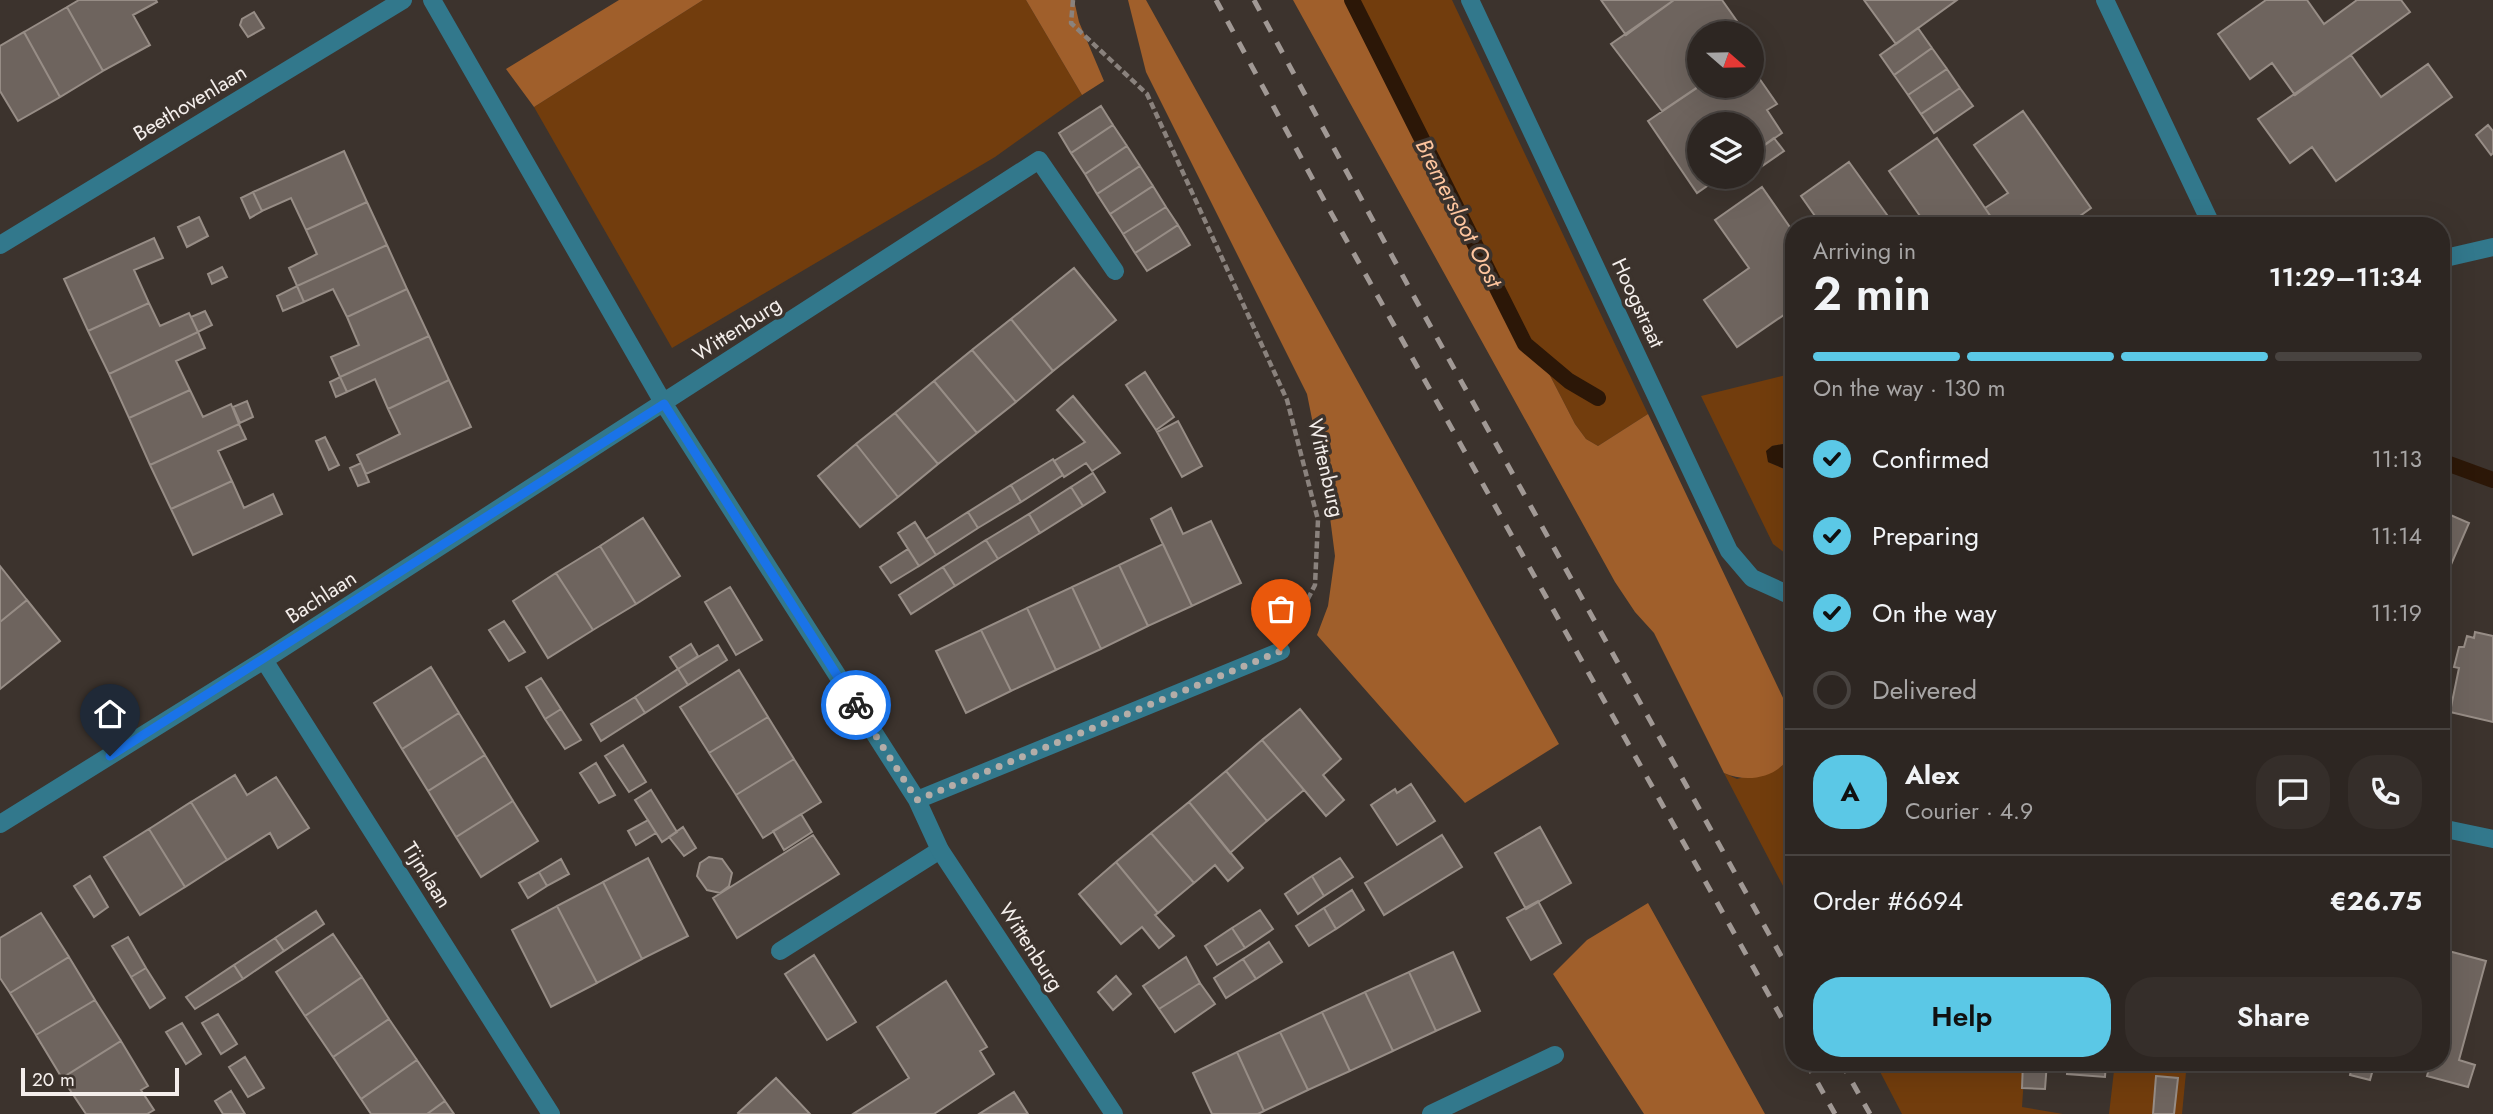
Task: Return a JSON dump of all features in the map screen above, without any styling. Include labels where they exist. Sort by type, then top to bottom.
[{"type":"street","name":"Beethovenlaan","points":[[0,245],[403,0]]},
{"type":"street","name":"Wittenburg","points":[[432,0],[664,404],[917,800],[940,850],[1114,1114]]},
{"type":"street","name":"Hoogstraat","points":[[1470,0],[1729,551],[1752,578],[1785,593]]},
{"type":"street","points":[[2105,0],[2208,217]]},
{"type":"street","name":"Wittenburg","points":[[664,404],[1039,160],[1115,271]]},
{"type":"street","points":[[2450,257],[2493,247]]},
{"type":"street","name":"Bachlaan","points":[[0,824],[264,660],[664,404]]},
{"type":"street","points":[[917,800],[1281,651]]},
{"type":"street","name":"Tijmlaan","points":[[264,660],[551,1114]]},
{"type":"street","points":[[2450,830],[2493,839]]},
{"type":"street","points":[[780,951],[940,850]]},
{"type":"street","points":[[1431,1114],[1555,1055]]},
{"type":"path","name":"Wittenburg","points":[[1073,0],[1071,23],[1147,94],[1287,400],[1318,520],[1315,585],[1281,651]]},
{"type":"shaded area","points":[[619,0],[703,0],[534,107],[506,69]]},
{"type":"shaded area","points":[[703,0],[1026,0],[1082,95],[995,157],[672,348],[534,107]]},
{"type":"shaded area","points":[[1026,0],[1074,0],[1079,22],[1104,81],[1082,95]]},
{"type":"shaded area","points":[[1128,0],[1146,0],[1559,744],[1465,803],[1317,635],[1328,606],[1335,556],[1327,494],[1307,394],[1146,72]]},
{"type":"shaded area","points":[[1293,0],[1356,0],[1575,424],[1586,439],[1598,446],[1648,414],[1785,702],[1785,762],[1782,766],[1764,776],[1754,778],[1724,773],[1654,633],[1635,612],[1615,582]]},
{"type":"shaded area","points":[[1356,0],[1452,0],[1648,414],[1598,446],[1586,439],[1575,424]]},
{"type":"shaded area","points":[[1785,375],[1785,444],[1772,446],[1768,462],[1785,469],[1785,553],[1773,544],[1701,396]]},
{"type":"shaded area","points":[[1785,444],[1785,469],[1768,462],[1766,451],[1772,446]]},
{"type":"shaded area","points":[[1785,761],[1785,890],[1724,773],[1737,779],[1781,767]]},
{"type":"shaded area","points":[[1648,903],[1765,1114],[1644,1114],[1553,974],[1587,940]]},
{"type":"shaded area","points":[[1880,1071],[2024,1071],[2022,1107],[2063,1114],[1902,1114]]},
{"type":"shaded area","points":[[2114,1071],[2186,1071],[2182,1114],[2109,1114]]},
{"type":"building","points":[[79,0],[156,0],[157,2],[133,15],[150,45],[103,71],[67,7]]},
{"type":"building","points":[[1601,0],[1674,0],[1626,35]]},
{"type":"building","points":[[1674,0],[1722,0],[1737,21],[1687,21],[1687,94],[1662,111],[1611,44]]},
{"type":"building","points":[[1864,0],[1957,0],[1896,44]]},
{"type":"building","points":[[2266,0],[2307,0],[2324,24],[2357,0],[2401,0],[2410,12],[2295,95],[2272,63],[2250,79],[2218,34]]},
{"type":"building","points":[[67,7],[103,71],[60,97],[24,32]]},
{"type":"building","points":[[254,12],[264,28],[248,37],[240,25],[242,19]]},
{"type":"building","points":[[1918,28],[1932,48],[1894,75],[1880,55]]},
{"type":"building","points":[[24,32],[60,97],[18,121],[0,91],[0,46]]},
{"type":"building","points":[[1932,48],[1947,69],[1908,95],[1894,75]]},
{"type":"building","points":[[2351,55],[2381,97],[2428,64],[2452,97],[2336,181],[2312,147],[2290,163],[2258,119]]},
{"type":"building","points":[[1947,69],[1960,88],[1921,114],[1908,95]]},
{"type":"building","points":[[1764,85],[1777,104],[1767,110],[1782,133],[1764,146],[1764,112],[1687,112],[1687,178],[1648,121],[1687,95],[1687,98],[1764,98]]},
{"type":"building","points":[[1960,88],[1973,106],[1934,133],[1921,114]]},
{"type":"building","points":[[1101,106],[1113,125],[1071,153],[1059,133]]},
{"type":"building","points":[[2023,111],[2091,208],[2078,217],[1991,217],[1985,208],[2008,193],[1974,145]]},
{"type":"building","points":[[1113,125],[1127,146],[1085,174],[1071,153]]},
{"type":"building","points":[[2488,125],[2493,131],[2491,155],[2476,135]]},
{"type":"building","points":[[1774,138],[1784,151],[1764,165],[1764,145]]},
{"type":"building","points":[[1937,138],[1991,217],[1921,217],[1889,171]]},
{"type":"building","points":[[1127,146],[1140,166],[1097,194],[1085,174]]},
{"type":"building","points":[[344,151],[367,202],[306,230],[291,198],[262,211],[253,192]]},
{"type":"building","points":[[1849,162],[1889,217],[1816,217],[1801,196]]},
{"type":"building","points":[[1140,166],[1153,186],[1110,214],[1097,194]]},
{"type":"building","points":[[1153,186],[1166,207],[1123,234],[1110,214]]},
{"type":"building","points":[[1759,189],[1763,189],[1785,220],[1785,314],[1737,347],[1704,300],[1749,268],[1715,220]]},
{"type":"building","points":[[253,192],[262,211],[250,218],[241,198]]},
{"type":"building","points":[[367,202],[387,245],[297,286],[289,268],[317,254],[306,230]]},
{"type":"building","points":[[1166,207],[1178,225],[1135,253],[1123,234]]},
{"type":"building","points":[[199,217],[208,236],[187,247],[178,227]]},
{"type":"building","points":[[1178,225],[1190,245],[1147,271],[1135,253]]},
{"type":"building","points":[[154,238],[163,258],[134,270],[149,303],[88,331],[64,279]]},
{"type":"building","points":[[387,245],[407,289],[347,317],[333,289],[304,302],[297,286]]},
{"type":"building","points":[[222,267],[227,277],[212,284],[208,274]]},
{"type":"building","points":[[1074,268],[1116,320],[1053,371],[1011,319]]},
{"type":"building","points":[[297,286],[304,302],[283,311],[277,296]]},
{"type":"building","points":[[407,289],[429,336],[340,377],[331,357],[359,345],[347,317]]},
{"type":"building","points":[[149,303],[160,326],[189,313],[198,332],[109,374],[88,331]]},
{"type":"building","points":[[205,311],[212,325],[198,332],[191,317]]},
{"type":"building","points":[[1011,319],[1053,371],[1016,402],[972,350]]},
{"type":"building","points":[[198,332],[205,348],[176,361],[190,390],[129,418],[109,374]]},
{"type":"building","points":[[429,336],[449,380],[388,409],[375,379],[347,392],[340,377]]},
{"type":"building","points":[[972,350],[1016,402],[977,433],[934,381]]},
{"type":"building","points":[[1145,372],[1174,417],[1156,430],[1126,385]]},
{"type":"building","points":[[340,377],[347,392],[336,397],[330,382]]},
{"type":"building","points":[[449,380],[471,427],[366,474],[357,455],[400,434],[388,409]]},
{"type":"building","points":[[934,381],[977,433],[938,464],[895,413]]},
{"type":"building","points":[[190,390],[203,417],[231,404],[239,424],[150,465],[129,418]]},
{"type":"building","points":[[1073,396],[1120,453],[1092,471],[1086,463],[1064,477],[1054,461],[1085,442],[1057,410]]},
{"type":"building","points":[[247,401],[253,417],[240,423],[233,407]]},
{"type":"building","points":[[895,413],[938,464],[898,497],[856,444]]},
{"type":"building","points":[[1178,421],[1202,466],[1182,477],[1157,432]]},
{"type":"building","points":[[239,424],[246,439],[218,451],[232,481],[171,509],[150,465]]},
{"type":"building","points":[[325,437],[339,465],[329,470],[316,441]]},
{"type":"building","points":[[856,444],[898,497],[860,527],[818,476]]},
{"type":"building","points":[[1053,459],[1063,475],[1021,502],[1011,485]]},
{"type":"building","points":[[361,463],[369,482],[358,486],[350,468]]},
{"type":"building","points":[[1093,473],[1105,492],[1083,506],[1071,487]]},
{"type":"building","points":[[232,481],[244,508],[273,494],[282,514],[193,555],[171,509]]},
{"type":"building","points":[[1011,485],[1021,502],[978,528],[968,512]]},
{"type":"building","points":[[1071,487],[1083,506],[1040,533],[1029,514]]},
{"type":"building","points":[[1171,508],[1183,534],[1211,521],[1241,583],[1192,606],[1151,519]]},
{"type":"building","points":[[968,512],[978,528],[936,555],[926,539]]},
{"type":"building","points":[[1029,514],[1040,533],[998,559],[986,540]]},
{"type":"building","points":[[2450,515],[2469,523],[2450,567]]},
{"type":"building","points":[[643,518],[680,576],[636,604],[600,546]]},
{"type":"building","points":[[915,522],[936,555],[919,566],[898,533]]},
{"type":"building","points":[[986,540],[998,559],[955,586],[943,567]]},
{"type":"building","points":[[1163,544],[1192,606],[1148,626],[1119,565]]},
{"type":"building","points":[[600,546],[636,604],[593,630],[556,573]]},
{"type":"building","points":[[908,549],[919,566],[891,583],[880,567]]},
{"type":"building","points":[[1119,565],[1148,626],[1101,649],[1072,587]]},
{"type":"building","points":[[0,566],[27,600],[0,622]]},
{"type":"building","points":[[943,567],[955,586],[911,614],[899,595]]},
{"type":"building","points":[[556,573],[593,630],[548,658],[513,601]]},
{"type":"building","points":[[730,587],[762,640],[736,655],[705,602]]},
{"type":"building","points":[[1072,587],[1101,649],[1056,670],[1027,608]]},
{"type":"building","points":[[27,600],[60,641],[0,689],[0,622]]},
{"type":"building","points":[[1027,608],[1056,670],[1011,691],[981,630]]},
{"type":"building","points":[[504,621],[525,652],[509,661],[489,630]]},
{"type":"building","points":[[981,630],[1011,691],[966,713],[936,651]]},
{"type":"building","points":[[2475,632],[2493,636],[2493,722],[2450,712],[2459,668],[2454,667],[2459,647],[2464,647],[2467,636],[2474,638]]},
{"type":"building","points":[[691,644],[698,656],[678,669],[670,657]]},
{"type":"building","points":[[718,645],[727,660],[688,685],[678,669]]},
{"type":"building","points":[[431,667],[459,713],[402,749],[374,703]]},
{"type":"building","points":[[678,669],[688,685],[645,713],[635,697]]},
{"type":"building","points":[[739,670],[768,717],[709,753],[680,707]]},
{"type":"building","points":[[541,678],[561,709],[545,719],[526,687]]},
{"type":"building","points":[[635,697],[645,713],[601,741],[591,724]]},
{"type":"building","points":[[561,709],[581,740],[565,749],[545,719]]},
{"type":"building","points":[[1300,709],[1341,759],[1323,775],[1344,800],[1326,816],[1262,740]]},
{"type":"building","points":[[459,713],[485,755],[428,791],[402,749]]},
{"type":"building","points":[[768,717],[794,759],[736,795],[709,753]]},
{"type":"building","points":[[1262,740],[1304,790],[1267,821],[1226,771]]},
{"type":"building","points":[[623,745],[646,782],[629,792],[605,756]]},
{"type":"building","points":[[485,755],[513,801],[456,837],[428,791]]},
{"type":"building","points":[[794,759],[821,802],[763,838],[736,795]]},
{"type":"building","points":[[596,763],[615,795],[599,803],[580,773]]},
{"type":"building","points":[[1226,771],[1267,821],[1230,853],[1189,802]]},
{"type":"building","points":[[235,775],[247,795],[276,777],[309,828],[278,848],[270,833],[227,860],[191,802]]},
{"type":"building","points":[[1411,784],[1435,821],[1397,845],[1371,805],[1395,789],[1397,793]]},
{"type":"building","points":[[651,790],[677,832],[662,842],[635,800]]},
{"type":"building","points":[[513,801],[538,841],[481,877],[456,837]]},
{"type":"building","points":[[191,802],[227,860],[185,887],[149,829]]},
{"type":"building","points":[[1189,802],[1243,868],[1228,881],[1215,865],[1194,883],[1151,833]]},
{"type":"building","points":[[801,814],[812,832],[784,850],[773,831]]},
{"type":"building","points":[[648,820],[656,833],[636,845],[628,831]]},
{"type":"building","points":[[683,827],[696,848],[684,856],[669,837]]},
{"type":"building","points":[[1540,827],[1571,883],[1526,909],[1495,853]]},
{"type":"building","points":[[149,829],[185,887],[140,915],[104,857]]},
{"type":"building","points":[[1151,833],[1194,883],[1158,913],[1116,862]]},
{"type":"building","points":[[813,835],[839,874],[737,938],[713,898]]},
{"type":"building","points":[[1442,835],[1462,867],[1384,915],[1365,883]]},
{"type":"building","points":[[709,857],[722,859],[732,873],[729,886],[720,893],[707,890],[697,876],[700,863]]},
{"type":"building","points":[[648,858],[688,936],[642,959],[603,882]]},
{"type":"building","points":[[1340,858],[1353,877],[1324,896],[1312,876]]},
{"type":"building","points":[[561,859],[569,874],[547,886],[539,872]]},
{"type":"building","points":[[1116,862],[1174,936],[1159,948],[1142,927],[1121,944],[1079,894]]},
{"type":"building","points":[[539,872],[547,886],[528,898],[519,883]]},
{"type":"building","points":[[90,876],[108,907],[94,917],[74,886]]},
{"type":"building","points":[[1312,876],[1324,896],[1298,914],[1285,894]]},
{"type":"building","points":[[603,882],[642,959],[597,983],[557,906]]},
{"type":"building","points":[[1352,890],[1364,910],[1336,929],[1324,908]]},
{"type":"building","points":[[1538,901],[1561,943],[1531,960],[1507,918]]},
{"type":"building","points":[[557,906],[597,983],[551,1007],[512,930]]},
{"type":"building","points":[[1324,908],[1336,929],[1309,946],[1296,926]]},
{"type":"building","points":[[1260,910],[1273,929],[1245,948],[1232,928]]},
{"type":"building","points":[[316,911],[324,924],[284,951],[275,938]]},
{"type":"building","points":[[41,913],[69,957],[10,993],[0,978],[0,938]]},
{"type":"building","points":[[1232,928],[1245,948],[1217,965],[1205,946]]},
{"type":"building","points":[[333,934],[362,977],[305,1016],[276,972]]},
{"type":"building","points":[[128,937],[146,968],[131,977],[112,946]]},
{"type":"building","points":[[275,938],[284,951],[243,979],[234,965]]},
{"type":"building","points":[[1269,942],[1282,962],[1256,979],[1243,959]]},
{"type":"building","points":[[2450,951],[2486,961],[2459,1060],[2475,1065],[2468,1087],[2427,1076],[2428,1071],[2450,1071]]},
{"type":"building","points":[[1453,952],[1480,1011],[1436,1031],[1409,972]]},
{"type":"building","points":[[814,955],[856,1022],[827,1040],[785,974]]},
{"type":"building","points":[[69,957],[95,1000],[36,1035],[10,993]]},
{"type":"building","points":[[1186,957],[1200,983],[1159,1009],[1143,986]]},
{"type":"building","points":[[1243,959],[1256,979],[1226,998],[1214,978]]},
{"type":"building","points":[[234,965],[243,979],[195,1009],[186,997]]},
{"type":"building","points":[[146,968],[165,998],[150,1008],[131,977]]},
{"type":"building","points":[[1409,972],[1436,1031],[1393,1051],[1365,992]]},
{"type":"building","points":[[1116,976],[1131,994],[1113,1010],[1098,992]]},
{"type":"building","points":[[362,977],[389,1019],[333,1057],[305,1016]]},
{"type":"building","points":[[946,981],[987,1047],[980,1051],[994,1074],[934,1114],[853,1114],[909,1078],[877,1027]]},
{"type":"building","points":[[1200,983],[1215,1004],[1175,1032],[1159,1009]]},
{"type":"building","points":[[1365,992],[1393,1051],[1350,1071],[1322,1012]]},
{"type":"building","points":[[95,1000],[121,1041],[62,1078],[36,1035]]},
{"type":"building","points":[[1322,1012],[1350,1071],[1308,1090],[1280,1032]]},
{"type":"building","points":[[218,1014],[237,1044],[221,1054],[202,1023]]},
{"type":"building","points":[[389,1019],[417,1060],[361,1099],[333,1057]]},
{"type":"building","points":[[182,1023],[201,1054],[186,1064],[166,1032]]},
{"type":"building","points":[[1280,1032],[1308,1090],[1264,1111],[1237,1052]]},
{"type":"building","points":[[121,1041],[148,1086],[141,1090],[154,1110],[147,1114],[86,1114],[62,1078]]},
{"type":"building","points":[[1237,1052],[1264,1111],[1258,1114],[1212,1114],[1193,1073]]},
{"type":"building","points":[[245,1057],[264,1088],[248,1097],[229,1067]]},
{"type":"building","points":[[417,1060],[445,1101],[427,1114],[371,1114],[361,1099]]},
{"type":"building","points":[[2023,1071],[2046,1071],[2045,1089],[2022,1088]]},
{"type":"building","points":[[2067,1071],[2105,1071],[2105,1077],[2067,1074]]},
{"type":"building","points":[[2351,1071],[2372,1071],[2370,1080],[2350,1075]]},
{"type":"building","points":[[2156,1076],[2178,1078],[2174,1114],[2153,1114]]},
{"type":"building","points":[[776,1078],[810,1114],[738,1113]]},
{"type":"building","points":[[231,1091],[245,1114],[223,1114],[215,1101]]},
{"type":"building","points":[[1014,1092],[1028,1114],[979,1114]]},
{"type":"building","points":[[445,1101],[454,1114],[427,1114]]},
{"type":"waterway","name":"Bremersloot Oost","points":[[1352,0],[1525,344],[1569,381],[1598,398]]},
{"type":"waterway","name":"Bremersloot Oost","points":[[2450,464],[2493,480]]},
{"type":"railway","points":[[1216,0],[1325,202],[1785,1024]]},
{"type":"railway","points":[[1254,0],[1412,293],[1785,963]]},
{"type":"railway","points":[[1811,1071],[1835,1114]]},
{"type":"railway","points":[[1846,1071],[1870,1114]]},
{"type":"way so far","points":[[856,705],[917,800],[1281,651]]},
{"type":"route","points":[[110,756],[664,404],[856,705]]}]
